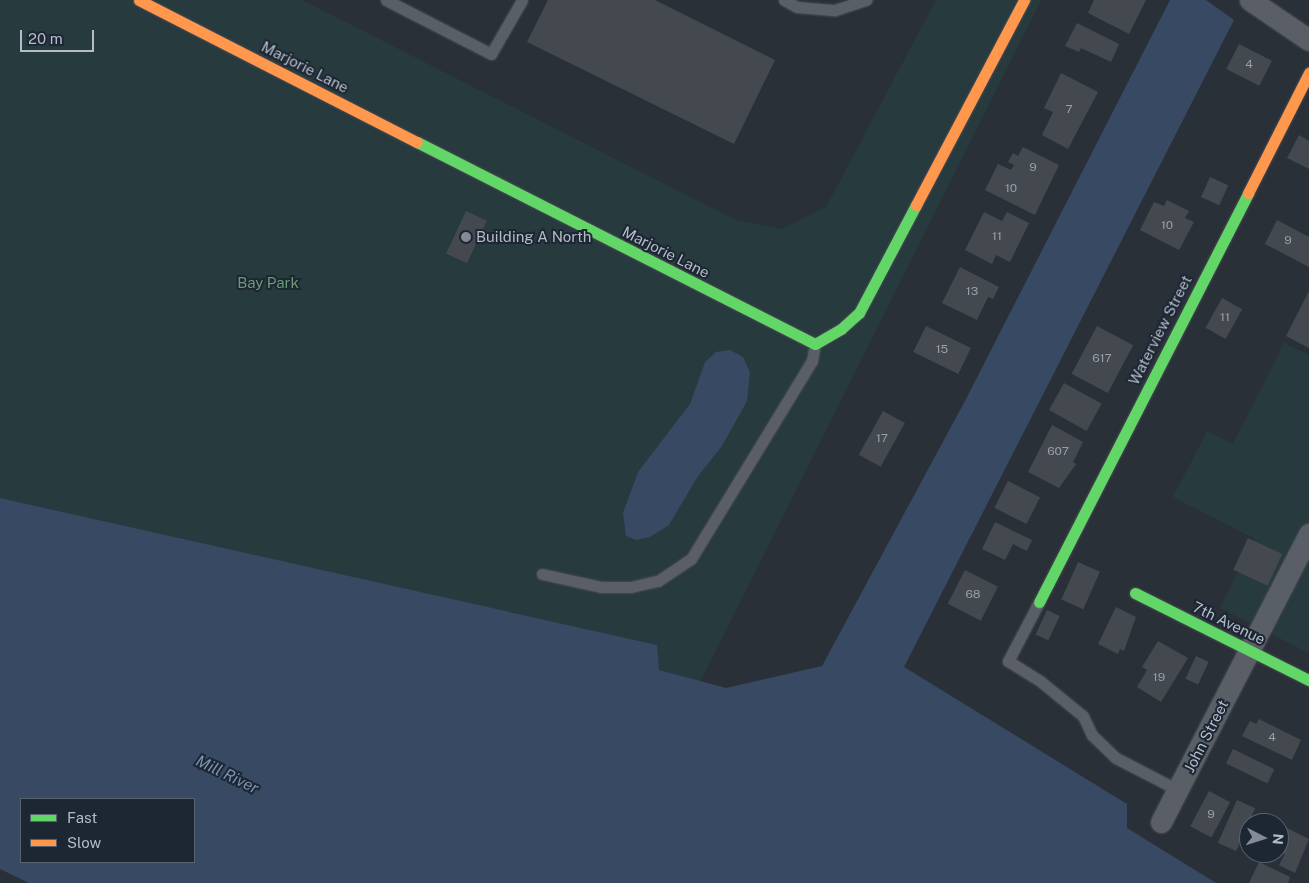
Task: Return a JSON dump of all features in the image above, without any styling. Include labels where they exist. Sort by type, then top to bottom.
[{"type":"street","name":"Marjorie Lane","points":[[139,0],[815,344]]},
{"type":"street","points":[[815,344],[842,329],[859,312],[1024,0]]},
{"type":"street","points":[[1250,0],[1309,40]]},
{"type":"street","name":"Waterview Street","points":[[1039,602],[1309,72]]},
{"type":"street","name":"John Street","points":[[1161,822],[1309,534]]},
{"type":"street","name":"7th Avenue","points":[[1135,593],[1309,680]]},
{"type":"lane","points":[[386,0],[492,54],[522,0]]},
{"type":"lane","points":[[784,0],[797,7],[835,10],[866,0]]},
{"type":"lane","points":[[542,574],[601,588],[631,587],[658,581],[691,559],[812,361],[815,344]]},
{"type":"lane","points":[[1039,602],[1008,661],[1040,681],[1083,716],[1092,735],[1116,758],[1178,790]]},
{"type":"green space","name":"Bay Park","points":[[0,0],[302,0],[736,220],[782,229],[826,207],[936,0],[1041,0],[700,682],[658,670],[656,645],[0,498]]},
{"type":"green space","points":[[1284,343],[1309,355],[1309,653],[1220,608],[1255,539],[1173,497],[1207,431],[1233,444]]},
{"type":"water","name":"Mill River","points":[[1170,0],[1206,0],[1234,20],[904,667],[1127,804],[1127,828],[1216,883],[29,883],[0,869],[0,498],[657,645],[659,670],[726,688],[822,666],[966,399]]},
{"type":"water","points":[[730,350],[743,357],[750,372],[747,401],[722,446],[698,476],[669,525],[650,537],[636,540],[626,536],[623,513],[638,472],[690,404],[705,362],[716,352]]},
{"type":"building","points":[[548,0],[655,0],[775,60],[734,144],[527,42]]},
{"type":"building","points":[[1094,0],[1146,0],[1129,34],[1088,13]]},
{"type":"building","points":[[1077,23],[1119,44],[1111,62],[1081,48],[1079,52],[1065,46]]},
{"type":"building","points":[[1239,44],[1272,61],[1259,86],[1226,69]]},
{"type":"building","points":[[1061,73],[1098,92],[1068,149],[1042,135],[1053,112],[1044,108]]},
{"type":"building","points":[[1299,135],[1309,141],[1309,169],[1287,158]]},
{"type":"building","points":[[1023,147],[1059,165],[1035,215],[985,190],[998,164],[1011,170],[1014,165],[1008,162],[1013,153],[1018,156]]},
{"type":"building","points":[[1210,177],[1228,185],[1219,205],[1201,197]]},
{"type":"building","points":[[1167,200],[1189,211],[1185,218],[1194,222],[1179,250],[1140,230],[1154,202],[1164,206]]},
{"type":"building","name":"Building A North","points":[[466,211],[487,221],[467,263],[446,254]]},
{"type":"building","points":[[984,212],[1002,221],[1007,212],[1029,223],[1010,262],[996,255],[992,264],[965,250]]},
{"type":"building","points":[[1277,220],[1309,237],[1309,267],[1265,244]]},
{"type":"building","points":[[960,267],[999,287],[993,299],[988,297],[977,320],[942,303]]},
{"type":"building","points":[[1309,291],[1309,348],[1286,336]]},
{"type":"building","points":[[1222,298],[1242,309],[1226,339],[1206,328]]},
{"type":"building","points":[[926,326],[971,348],[958,374],[913,352]]},
{"type":"building","points":[[1097,326],[1133,345],[1108,393],[1072,374]]},
{"type":"building","points":[[1064,383],[1102,404],[1087,431],[1049,410]]},
{"type":"building","points":[[883,411],[905,423],[881,467],[859,455]]},
{"type":"building","points":[[1052,425],[1083,442],[1073,462],[1076,464],[1059,488],[1028,472]]},
{"type":"building","points":[[1008,481],[1040,497],[1026,524],[994,508]]},
{"type":"building","points":[[995,522],[1032,540],[1027,551],[1013,544],[1005,560],[982,549]]},
{"type":"building","points":[[1248,538],[1282,554],[1268,586],[1233,570]]},
{"type":"building","points":[[1078,562],[1100,572],[1083,609],[1061,599]]},
{"type":"building","points":[[965,570],[998,587],[981,621],[948,604]]},
{"type":"building","points":[[1116,607],[1136,617],[1124,651],[1120,649],[1118,654],[1098,644]]},
{"type":"building","points":[[1047,610],[1060,616],[1048,640],[1036,634]]},
{"type":"building","points":[[1158,641],[1188,658],[1161,702],[1137,687],[1147,670],[1142,667]]},
{"type":"building","points":[[1196,656],[1209,662],[1198,685],[1185,679]]},
{"type":"building","points":[[1259,719],[1301,740],[1292,760],[1242,736],[1250,721],[1256,724]]},
{"type":"building","points":[[1233,749],[1274,769],[1267,784],[1226,763]]},
{"type":"building","points":[[1209,791],[1230,802],[1211,838],[1190,826]]},
{"type":"building","points":[[1237,800],[1255,808],[1253,813],[1239,813],[1239,845],[1236,851],[1218,843]]},
{"type":"building","points":[[1289,829],[1309,839],[1295,873],[1279,865],[1280,863],[1289,863]]},
{"type":"building","points":[[1259,863],[1290,877],[1288,883],[1249,883]]},
{"type":"traffic: fast","points":[[417,142],[815,344],[841,329],[859,313],[916,205]]},
{"type":"traffic: fast","points":[[1039,602],[1248,193]]},
{"type":"traffic: fast","points":[[1135,593],[1309,680]]},
{"type":"traffic: slow","points":[[139,0],[417,142]]},
{"type":"traffic: slow","points":[[916,205],[1024,0]]},
{"type":"traffic: slow","points":[[1248,193],[1309,73]]},
{"type":"place","name":"Building A North","points":[[466,237]]}]
